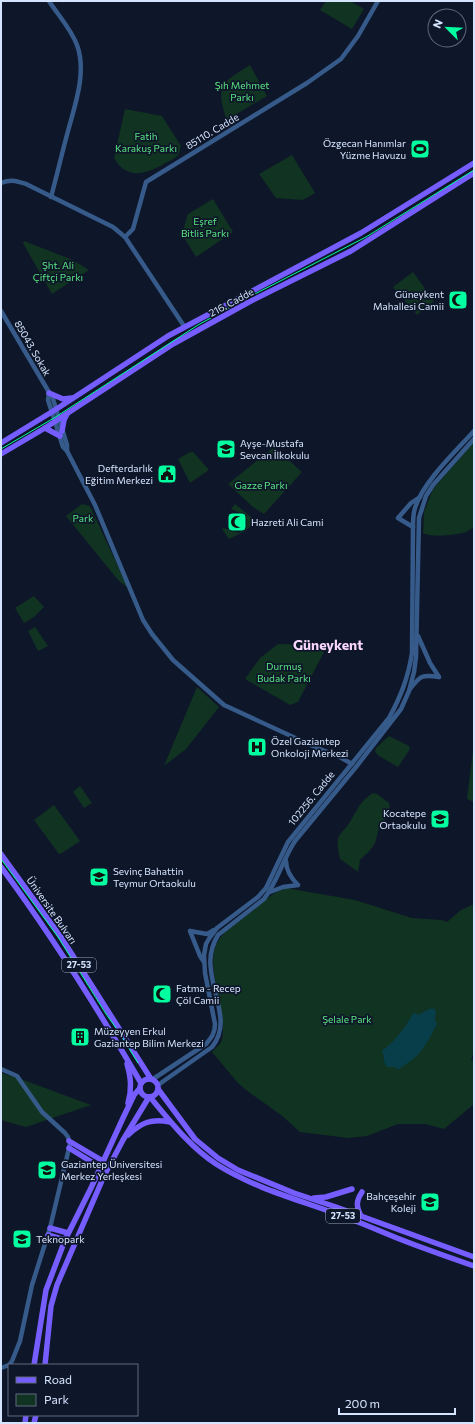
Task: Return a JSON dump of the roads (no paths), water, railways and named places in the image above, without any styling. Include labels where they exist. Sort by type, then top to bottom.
[{"type":"main road","name":"216. Cadde","points":[[1,443],[54,411],[184,326],[361,233],[474,163]]},
{"type":"main road","name":"216. Cadde","points":[[1,454],[45,428],[173,344],[249,302],[351,250],[474,173]]},
{"type":"main road","points":[[49,393],[63,399],[73,398]]},
{"type":"main road","points":[[45,428],[61,433],[64,420],[69,412]]},
{"type":"main road","name":"Üniversite Bulvarı","points":[[1,854],[61,937],[152,1079]]},
{"type":"main road","name":"Üniversite Bulvarı","points":[[1,867],[54,942],[123,1053],[140,1086]]},
{"type":"main road","points":[[123,1053],[132,1083],[131,1092],[123,1118]]},
{"type":"main road","points":[[34,1364],[46,1290],[65,1240],[123,1118],[140,1086],[145,1079],[152,1079],[158,1087],[156,1094],[149,1097],[123,1140],[107,1171],[57,1284],[51,1306],[45,1364]]},
{"type":"main road","points":[[140,1086],[141,1094],[149,1097],[170,1122]]},
{"type":"main road","name":"27-53","points":[[158,1087],[195,1139],[218,1158],[238,1170],[474,1257]]},
{"type":"main road","points":[[123,1140],[138,1126],[144,1123],[160,1119],[170,1122]]},
{"type":"main road","name":"27-53","points":[[170,1122],[192,1144],[215,1163],[261,1188],[338,1214],[398,1239],[474,1266]]},
{"type":"main road","points":[[69,1141],[102,1164],[107,1171]]},
{"type":"main road","points":[[69,1148],[102,1164]]},
{"type":"main road","points":[[311,1198],[326,1197],[352,1189]]},
{"type":"main road","points":[[361,1216],[357,1205],[357,1200],[362,1192]]},
{"type":"main road","points":[[50,1228],[68,1234]]},
{"type":"main road","points":[[48,1235],[65,1240]]},
{"type":"street","points":[[49,1],[72,34],[81,57],[81,71],[77,93],[51,197]]},
{"type":"street","name":"85110. Cadde","points":[[125,237],[133,229],[146,182],[307,83],[341,59],[358,36],[378,1]]},
{"type":"street","points":[[1,183],[8,180],[14,180],[26,184],[114,227],[125,237],[184,326]]},
{"type":"street","name":"85043. Sokak","points":[[1,311],[53,399],[54,411],[61,433],[63,447],[67,451],[95,505],[143,620],[152,634],[173,660],[224,705],[317,748],[338,756],[356,767]]},
{"type":"street","name":"102256. Cadde","points":[[152,1079],[206,1044],[215,1031],[204,962],[206,944],[210,936],[217,928],[258,897],[266,888],[288,842],[389,718],[399,699],[409,674],[412,653],[413,527],[415,508],[420,497],[435,474],[474,431]]},
{"type":"street","name":"102256. Cadde","points":[[158,1087],[212,1047],[218,1040],[221,1022],[210,969],[214,943],[221,932],[264,899],[270,892],[295,841],[356,767],[401,709],[409,691],[416,656],[419,525],[422,508],[426,496],[433,485],[474,439]]},
{"type":"street","points":[[413,527],[398,518],[411,503],[420,497]]},
{"type":"street","points":[[409,691],[418,678],[427,675],[439,677],[430,663],[417,633]]},
{"type":"street","points":[[270,892],[283,887],[298,885],[290,877],[286,865],[286,857]]},
{"type":"street","points":[[204,962],[190,931],[207,934],[217,928]]},
{"type":"street","points":[[1,1069],[17,1076],[40,1110],[64,1132],[69,1141],[69,1148],[50,1228],[32,1285],[20,1341],[10,1364]]},
{"type":"tram line","points":[[1,449],[54,418],[198,325],[366,237],[474,170]]},
{"type":"tram line","points":[[1,859],[58,937],[138,1063]]},
{"type":"place","name":"Özgecan Hanımlar Yüzme Havuzu","points":[[420,149]]},
{"type":"place","name":"Güneykent Mahallesi Camii","points":[[458,300]]},
{"type":"place","name":"Ayşe-Mustafa Sevcan İlkokulu","points":[[226,449]]},
{"type":"place","name":"Defterdarlık Eğitim Merkezi","points":[[167,474]]},
{"type":"place","name":"Hazreti Ali Cami","points":[[237,522]]},
{"type":"place","name":"Özel Gaziantep Onkoloji Merkezi","points":[[257,747]]},
{"type":"place","name":"Kocatepe Ortaokulu","points":[[440,819]]},
{"type":"place","name":"Sevinç Bahattin Teymur Ortaokulu","points":[[99,877]]},
{"type":"place","name":"Fatma - Recep Çöl Camii","points":[[162,994]]},
{"type":"place","name":"Müzeyyen Erkul Gaziantep Bilim Merkezi","points":[[80,1037]]},
{"type":"place","name":"Gaziantep Üniversitesi Merkez Yerleşkesi","points":[[47,1170]]},
{"type":"place","name":"Bahçeşehir Koleji","points":[[430,1202]]},
{"type":"place","name":"Teknopark","points":[[22,1239]]},
{"type":"district","name":"Güneykent","points":[[328,645]]},
{"type":"park label","name":"Şıh Mehmet Parkı","points":[[242,90]]},
{"type":"park label","name":"Fatih Karakuş Parkı","points":[[146,142]]},
{"type":"park label","name":"Eşref Bitlis Parkı","points":[[205,226]]},
{"type":"park label","name":"Şht. Ali Çiftçi Parkı","points":[[58,270]]},
{"type":"park label","name":"Gazze Parkı","points":[[261,485]]},
{"type":"park label","name":"Park","points":[[83,518]]},
{"type":"park label","name":"Durmuş Budak Parkı","points":[[284,672]]},
{"type":"park label","name":"Şelale Park","points":[[347,1019]]}]
